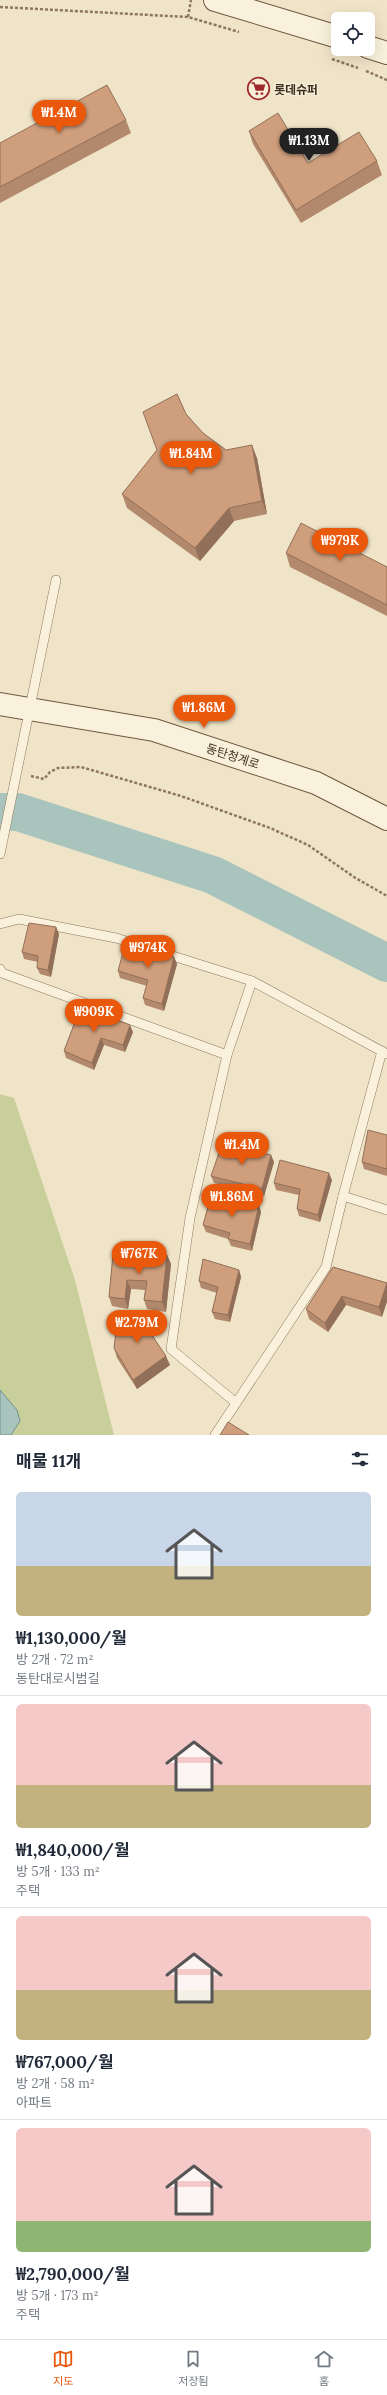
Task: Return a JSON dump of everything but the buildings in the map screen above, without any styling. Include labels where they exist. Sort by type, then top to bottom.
[{"type":"street","points":[[215,0],[331,35]]},
{"type":"street","points":[[375,49],[387,53]]},
{"type":"street","name":"동탄청계로","points":[[0,704],[154,730],[316,783],[387,818]]},
{"type":"lane","points":[[0,854],[56,580]]},
{"type":"lane","points":[[0,924],[19,919],[116,938],[252,981],[385,1052],[343,1196],[326,1267],[235,1402],[215,1435]]},
{"type":"lane","points":[[0,969],[2,973],[227,1055]]},
{"type":"lane","points":[[235,1402],[171,1349],[190,1218],[227,1055],[252,981]]},
{"type":"lane","points":[[343,1196],[387,1210]]},
{"type":"path","points":[[188,17],[191,0]]},
{"type":"path","points":[[0,7],[188,17],[240,32]]},
{"type":"path","points":[[329,58],[387,80]]},
{"type":"path","points":[[44,778],[50,772],[58,768],[81,767],[181,796],[270,828],[308,846],[354,877],[387,896]]},
{"type":"green space","points":[[0,1094],[14,1098],[75,1280],[114,1435],[0,1435]]},
{"type":"water","points":[[0,1390],[17,1410],[20,1421],[11,1435],[0,1435]]},
{"type":"waterway","points":[[0,812],[18,812],[213,875],[387,963]]},
{"type":"place","name":"롯데슈퍼","points":[[258,89]]}]
